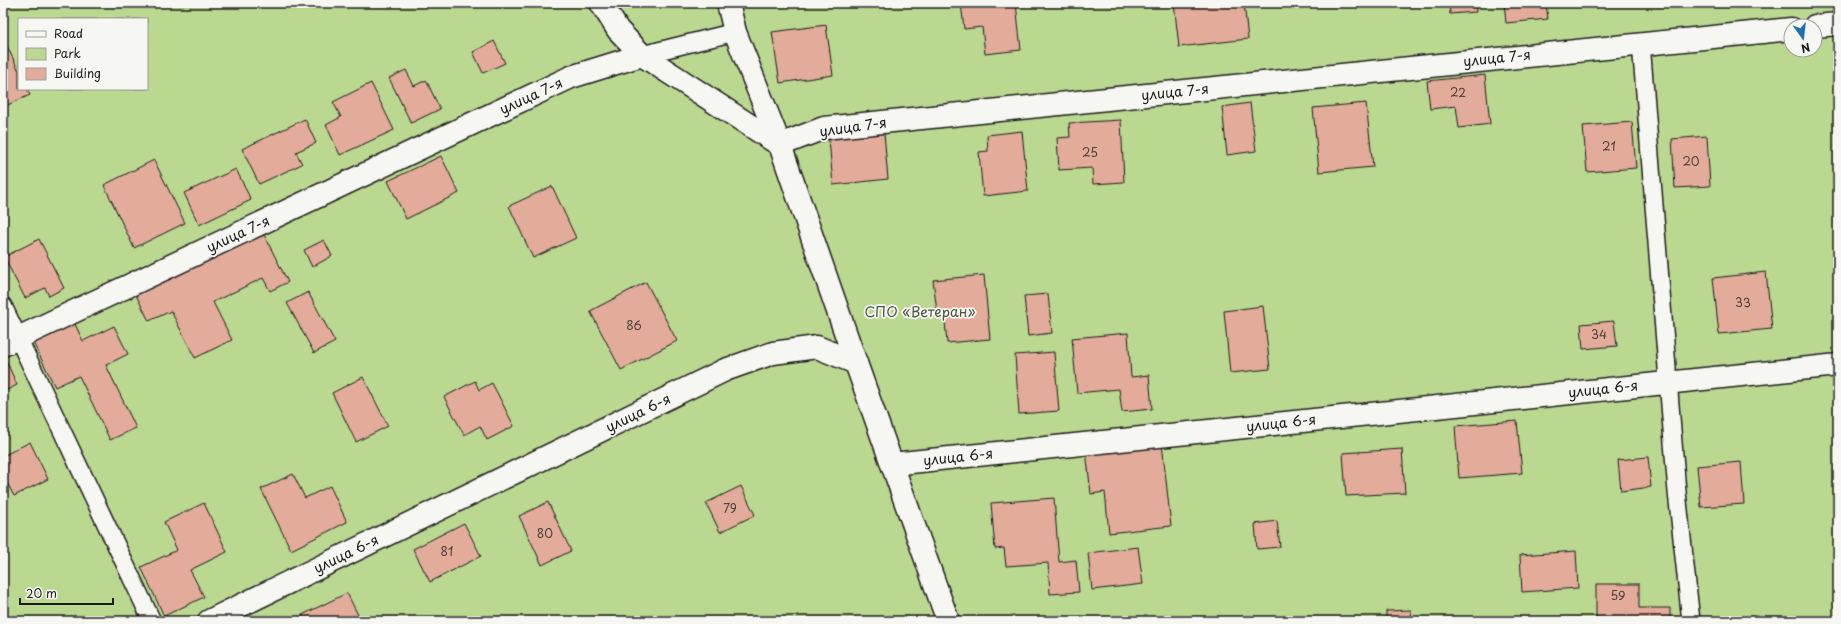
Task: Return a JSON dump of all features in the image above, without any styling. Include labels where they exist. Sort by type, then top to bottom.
[{"type":"street","points":[[601,3],[618,30],[642,55],[780,145]]},
{"type":"street","points":[[728,3],[735,32],[780,145],[948,621]]},
{"type":"street","points":[[1823,25],[1838,24]]},
{"type":"street","name":"улица 7-я","points":[[780,145],[824,128],[1641,43],[1783,30]]},
{"type":"street","name":"улица 7-я","points":[[11,341],[571,77],[642,55]]},
{"type":"street","name":"улица 6-я","points":[[209,621],[725,370],[773,353],[817,347],[856,363]]},
{"type":"street","name":"улица 6-я","points":[[892,464],[1838,365]]},
{"type":"lane","points":[[642,55],[735,32]]},
{"type":"lane","points":[[1641,43],[1677,492],[1691,621]]},
{"type":"lane","points":[[3,306],[11,341],[152,621]]},
{"type":"green space","name":"СПО «Ветеран»","points":[[3,3],[1838,3],[1838,621],[3,621]]},
{"type":"building","points":[[961,3],[1016,3],[1021,50],[985,54],[982,27],[964,29]]},
{"type":"building","points":[[1174,3],[1244,3],[1248,39],[1179,47]]},
{"type":"building","points":[[1449,3],[1475,3],[1476,12],[1450,14]]},
{"type":"building","points":[[1504,3],[1546,3],[1548,19],[1506,23]]},
{"type":"building","points":[[826,25],[833,75],[780,83],[772,32]]},
{"type":"building","points":[[4,40],[18,69],[18,90],[28,90],[30,95],[3,107]]},
{"type":"building","points":[[494,41],[505,63],[483,73],[473,52]]},
{"type":"building","points":[[406,70],[414,86],[426,80],[440,109],[411,123],[389,78]]},
{"type":"building","points":[[1485,75],[1490,124],[1459,128],[1456,106],[1430,109],[1427,81]]},
{"type":"building","points":[[371,83],[394,130],[340,155],[326,125],[341,117],[333,102]]},
{"type":"building","points":[[1250,103],[1256,151],[1227,155],[1222,107]]},
{"type":"building","points":[[1366,103],[1373,167],[1319,172],[1313,108]]},
{"type":"building","points":[[305,119],[316,143],[296,152],[302,164],[259,184],[242,149]]},
{"type":"building","points":[[1121,120],[1124,182],[1093,184],[1092,168],[1059,170],[1057,138],[1070,137],[1069,123]]},
{"type":"building","points":[[1632,122],[1636,168],[1587,172],[1583,126]]},
{"type":"building","points":[[1022,131],[1028,191],[983,196],[979,152],[988,151],[987,135]]},
{"type":"building","points":[[884,133],[888,179],[833,185],[829,139]]},
{"type":"building","points":[[1707,136],[1710,186],[1675,188],[1672,139]]},
{"type":"building","points":[[441,156],[459,193],[406,219],[388,181]]},
{"type":"building","points":[[154,160],[185,223],[134,248],[104,185]]},
{"type":"building","points":[[236,169],[251,200],[199,225],[184,193]]},
{"type":"building","points":[[552,186],[576,238],[533,258],[509,206]]},
{"type":"building","points":[[262,231],[288,282],[270,291],[263,278],[213,302],[232,340],[195,358],[171,311],[149,321],[135,293]]},
{"type":"building","points":[[39,239],[64,288],[49,296],[45,288],[25,298],[4,257]]},
{"type":"building","points":[[324,240],[332,256],[312,267],[304,250]]},
{"type":"building","points":[[1766,272],[1772,329],[1719,334],[1713,278]]},
{"type":"building","points":[[984,275],[990,339],[947,343],[944,311],[937,312],[933,280]]},
{"type":"building","points":[[646,282],[677,341],[621,370],[590,311]]},
{"type":"building","points":[[308,292],[335,342],[314,353],[287,303]]},
{"type":"building","points":[[1048,294],[1052,333],[1028,336],[1024,296]]},
{"type":"building","points":[[1263,306],[1270,369],[1230,373],[1224,311]]},
{"type":"building","points":[[73,320],[83,341],[114,326],[128,354],[106,365],[136,428],[110,440],[79,376],[55,387],[32,340]]},
{"type":"building","points":[[1614,321],[1617,346],[1583,349],[1581,324]]},
{"type":"building","points":[[1128,333],[1131,377],[1149,375],[1152,409],[1122,412],[1119,389],[1077,393],[1072,338]]},
{"type":"building","points":[[1054,352],[1059,411],[1019,414],[1015,355]]},
{"type":"building","points":[[5,358],[17,385],[3,392],[3,359]]},
{"type":"building","points":[[363,377],[388,426],[356,442],[332,393]]},
{"type":"building","points":[[475,381],[479,390],[492,383],[514,426],[487,440],[480,426],[464,435],[444,397]]},
{"type":"building","points":[[1517,421],[1522,473],[1459,478],[1455,426]]},
{"type":"building","points":[[30,442],[48,479],[14,496],[3,475],[3,456]]},
{"type":"building","points":[[1162,443],[1171,526],[1109,533],[1105,492],[1091,494],[1086,451]]},
{"type":"building","points":[[1402,449],[1405,493],[1346,496],[1343,453]]},
{"type":"building","points":[[1648,457],[1651,487],[1621,491],[1618,460]]},
{"type":"building","points":[[1741,462],[1744,504],[1701,507],[1697,466]]},
{"type":"building","points":[[293,474],[305,498],[330,486],[347,522],[291,550],[261,489]]},
{"type":"building","points":[[741,486],[755,515],[720,532],[706,503]]},
{"type":"building","points":[[1054,498],[1059,562],[1076,560],[1079,592],[1050,594],[1048,563],[1006,566],[1004,548],[995,549],[991,503]]},
{"type":"building","points":[[548,502],[571,551],[542,565],[519,516]]},
{"type":"building","points":[[204,503],[227,552],[190,570],[204,597],[164,616],[141,567],[177,550],[164,522]]},
{"type":"building","points":[[1277,521],[1280,547],[1257,549],[1255,524]]},
{"type":"building","points":[[464,523],[481,556],[430,582],[413,549]]},
{"type":"building","points":[[1138,547],[1143,584],[1092,590],[1088,553]]},
{"type":"building","points":[[1576,551],[1578,588],[1522,592],[1520,555]]},
{"type":"building","points":[[1596,584],[1639,584],[1639,608],[1670,608],[1670,621],[1596,621]]},
{"type":"building","points":[[347,593],[361,621],[305,621],[302,615]]},
{"type":"building","points":[[1411,610],[1412,621],[1386,621],[1386,611]]}]
